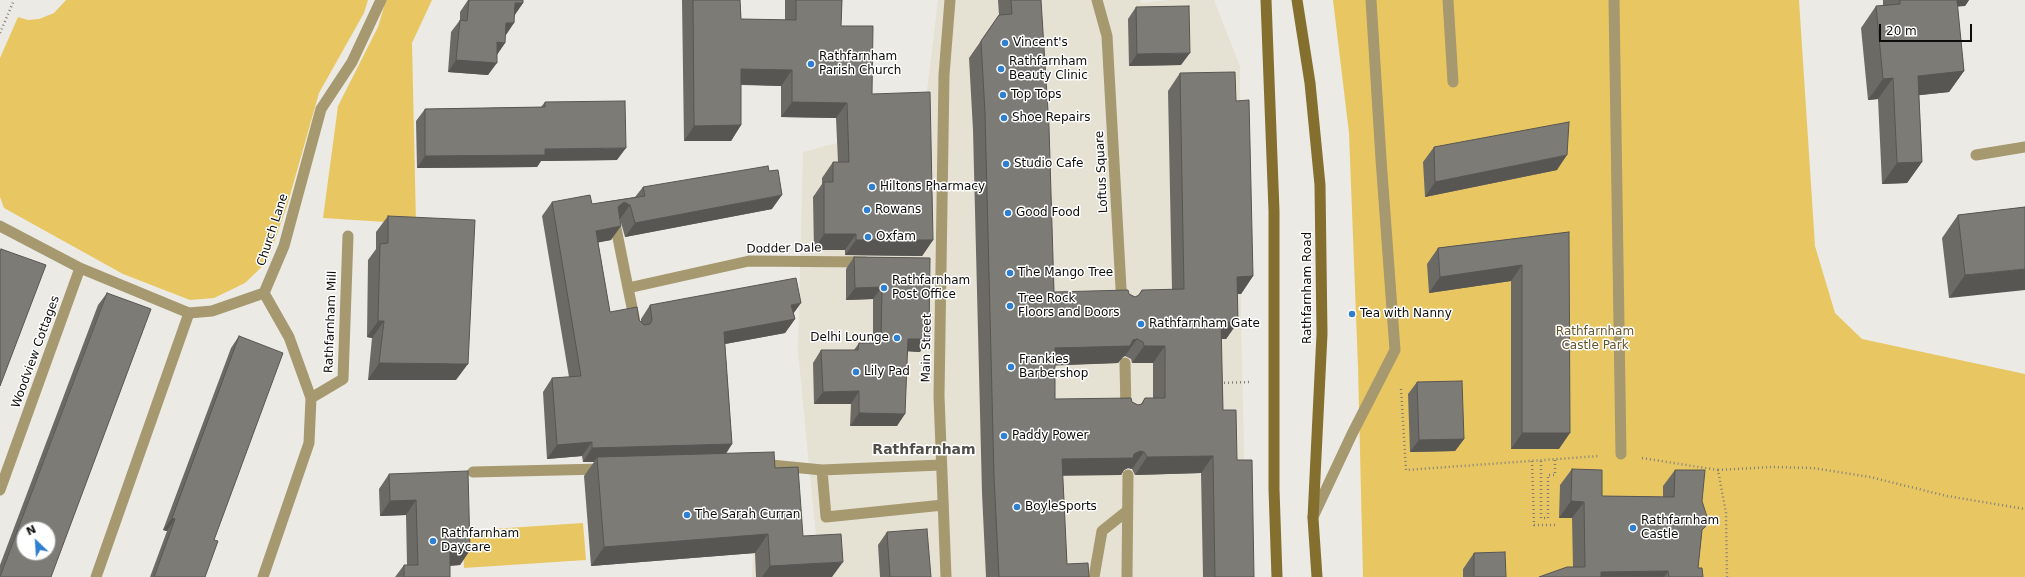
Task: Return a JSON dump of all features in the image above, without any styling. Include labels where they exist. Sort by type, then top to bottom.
[{"type":"main road","points":[[1266,0],[1274,211],[1274,482],[1277,577]]},
{"type":"main road","name":"Rathfarnham Road","points":[[1296,0],[1310,83],[1320,185],[1322,334],[1313,518],[1316,577]]},
{"type":"street","name":"Main Street","points":[[946,577],[939,396],[944,75],[950,0]]},
{"type":"street","name":"Loftus Square","points":[[1097,0],[1107,36],[1122,307]]},
{"type":"street","points":[[1313,518],[1352,434],[1389,366],[1395,350],[1371,0]]},
{"type":"street","points":[[1448,0],[1453,82]]},
{"type":"street","points":[[1614,0],[1621,454]]},
{"type":"street","name":"Church Lane","points":[[264,293],[284,246],[321,109],[352,62],[382,1]]},
{"type":"street","points":[[1976,155],[2025,147]]},
{"type":"street","points":[[615,223],[636,332]]},
{"type":"street","points":[[0,226],[80,268],[188,313],[212,311],[264,293],[289,337],[311,398],[309,443],[263,577]]},
{"type":"street","name":"Rathfarnham Mill","points":[[311,398],[343,379],[348,236]]},
{"type":"street","name":"Dodder Dale","points":[[628,288],[749,261],[873,262]]},
{"type":"street","points":[[928,263],[942,263]]},
{"type":"street","name":"Woodview Cottages","points":[[0,490],[80,268]]},
{"type":"street","points":[[96,577],[188,313]]},
{"type":"street","points":[[1124,363],[1126,415]]},
{"type":"street","points":[[750,464],[765,464],[822,470],[941,465]]},
{"type":"street","points":[[474,472],[615,468]]},
{"type":"street","points":[[822,470],[826,517],[943,505]]},
{"type":"street","points":[[1127,577],[1128,475]]},
{"type":"street","points":[[1094,577],[1102,531],[1127,511]]},
{"type":"path","points":[[0,33],[14,0]]},
{"type":"path","points":[[1389,366],[1400,376],[1406,470],[1621,454],[1718,470],[1772,467],[1813,468],[1870,477],[1947,496],[2025,509]]},
{"type":"path","points":[[1218,384],[1249,382]]},
{"type":"path","points":[[1540,461],[1541,518],[1548,518],[1548,475],[1555,475],[1555,460]]},
{"type":"path","points":[[1532,461],[1534,525],[1556,525]]},
{"type":"path","points":[[1718,470],[1726,513],[1727,577]]},
{"type":"shaded area","points":[[938,0],[1140,0],[1141,3],[1169,0],[1214,0],[1240,66],[1241,321],[1247,577],[752,577],[753,550],[817,547],[798,351],[803,152],[837,143],[921,140]]},
{"type":"green space","points":[[66,0],[368,0],[364,13],[319,93],[287,206],[267,262],[245,283],[214,298],[190,300],[123,274],[4,208],[0,197],[0,58],[18,17],[28,20],[39,19],[54,13]]},
{"type":"green space","points":[[386,0],[432,0],[412,43],[416,224],[323,218],[338,106],[378,27]]},
{"type":"green space","name":"Rathfarnham Castle Park","points":[[1333,0],[1799,0],[1815,246],[1835,313],[1862,339],[2025,374],[2025,577],[1363,577],[1358,367],[1349,133]]},
{"type":"green space","points":[[583,523],[586,560],[464,568],[462,531]]},
{"type":"building","points":[[469,0],[523,0],[523,3],[515,3],[514,23],[506,23],[505,43],[497,42],[497,63],[456,60],[460,20],[467,21]]},
{"type":"building","points":[[693,0],[740,0],[741,19],[796,20],[796,0],[842,0],[841,26],[873,26],[872,94],[930,92],[933,240],[856,240],[856,234],[824,234],[824,182],[833,182],[833,162],[849,162],[847,103],[792,102],[792,70],[741,69],[741,125],[694,126]]},
{"type":"building","points":[[1011,0],[1041,0],[1049,127],[1054,292],[1128,290],[1129,294],[1135,297],[1139,295],[1142,290],[1184,289],[1180,73],[1235,72],[1236,101],[1249,100],[1253,276],[1237,277],[1238,322],[1221,322],[1223,410],[1236,410],[1237,460],[1252,460],[1254,577],[1215,577],[1213,456],[1147,457],[1144,452],[1140,451],[1134,454],[1133,458],[1062,459],[1067,564],[1088,563],[1089,577],[999,577],[994,476],[985,113],[981,41],[999,15],[1012,14]],"holes":[[[1137,339],[1143,342],[1144,346],[1165,346],[1165,398],[1145,398],[1142,404],[1138,405],[1132,402],[1131,398],[1055,399],[1055,348],[1130,346],[1133,340]]]},
{"type":"building","points":[[1900,0],[1957,0],[1964,71],[1918,76],[1922,162],[1897,163],[1893,78],[1883,79],[1876,6],[1900,4]]},
{"type":"building","points":[[1189,6],[1190,53],[1137,54],[1136,7]]},
{"type":"building","points":[[625,101],[626,148],[545,149],[545,155],[425,156],[425,109],[545,107],[545,102]]},
{"type":"building","points":[[1569,122],[1567,155],[1435,182],[1434,147]]},
{"type":"building","points":[[768,166],[769,171],[778,170],[782,195],[635,223],[630,205],[624,202],[618,207],[621,226],[596,231],[610,312],[637,307],[639,320],[644,325],[650,324],[652,320],[650,305],[796,278],[801,303],[791,305],[795,319],[724,332],[732,444],[592,448],[592,442],[557,445],[552,378],[581,376],[552,202],[590,195],[592,204],[645,196],[643,187]]},
{"type":"building","points":[[2025,207],[2025,269],[1965,275],[1958,215]]},
{"type":"building","points":[[388,216],[475,220],[468,364],[379,363],[384,321],[378,321],[380,244],[388,243]]},
{"type":"building","points":[[1569,232],[1570,433],[1522,433],[1522,265],[1440,277],[1438,248]]},
{"type":"building","points":[[1,249],[46,265],[0,386],[0,252]]},
{"type":"building","points":[[854,257],[930,258],[929,339],[908,339],[905,414],[859,413],[859,391],[823,392],[821,350],[858,350],[859,343],[881,343],[882,287],[855,288]]},
{"type":"building","points":[[107,293],[151,309],[51,577],[0,577],[16,535],[16,561],[56,561],[56,521],[21,521]]},
{"type":"building","points":[[239,336],[283,353],[214,540],[218,541],[205,577],[154,577],[175,519],[172,518]]},
{"type":"building","points":[[1462,381],[1464,439],[1419,440],[1417,382]]},
{"type":"building","name":"The Sarah Curran","points":[[774,452],[775,468],[798,467],[803,536],[841,534],[843,562],[770,566],[768,534],[604,547],[597,457]]},
{"type":"building","name":"Rathfarnham Castle","points":[[1572,469],[1602,470],[1602,496],[1674,497],[1675,470],[1705,470],[1702,501],[1708,520],[1706,526],[1702,530],[1698,568],[1702,568],[1703,577],[1669,577],[1668,571],[1601,572],[1601,577],[1539,577],[1567,567],[1585,567],[1584,502],[1571,501]]},
{"type":"building","points":[[468,471],[470,550],[450,551],[450,577],[404,577],[404,565],[418,565],[416,500],[390,501],[389,474]]},
{"type":"building","points":[[927,529],[931,577],[890,577],[887,532]]},
{"type":"building","points":[[1505,552],[1506,577],[1474,577],[1474,553]]},
{"type":"place","name":"Vincent's","points":[[1005,43]]},
{"type":"place","name":"Rathfarnham Parish Church","points":[[811,64]]},
{"type":"place","name":"Rathfarnham Beauty Clinic","points":[[1001,69]]},
{"type":"place","name":"Top Tops","points":[[1003,95]]},
{"type":"place","name":"Shoe Repairs","points":[[1004,118]]},
{"type":"place","name":"Studio Cafe","points":[[1006,164]]},
{"type":"place","name":"Hiltons Pharmacy","points":[[872,187]]},
{"type":"place","name":"Rowans","points":[[867,210]]},
{"type":"place","name":"Good Food","points":[[1008,213]]},
{"type":"place","name":"Oxfam","points":[[868,237]]},
{"type":"place","name":"The Mango Tree","points":[[1010,273]]},
{"type":"place","name":"Rathfarnham Post Office","points":[[884,288]]},
{"type":"place","name":"Tree Rock Floors and Doors","points":[[1010,306]]},
{"type":"place","name":"Tea with Nanny","points":[[1352,314]]},
{"type":"place","name":"Rathfarnham Gate","points":[[1141,324]]},
{"type":"place","name":"Delhi Lounge","points":[[897,338]]},
{"type":"place","name":"Frankies Barbershop","points":[[1011,367]]},
{"type":"place","name":"Lily Pad","points":[[856,372]]},
{"type":"place","name":"Paddy Power","points":[[1004,436]]},
{"type":"place","name":"BoyleSports","points":[[1017,507]]},
{"type":"place","name":"The Sarah Curran","points":[[687,515]]},
{"type":"place","name":"Rathfarnham Castle","points":[[1633,528]]},
{"type":"place","name":"Rathfarnham Daycare","points":[[433,541]]},
{"type":"district","name":"Rathfarnham","points":[[924,450]]}]
